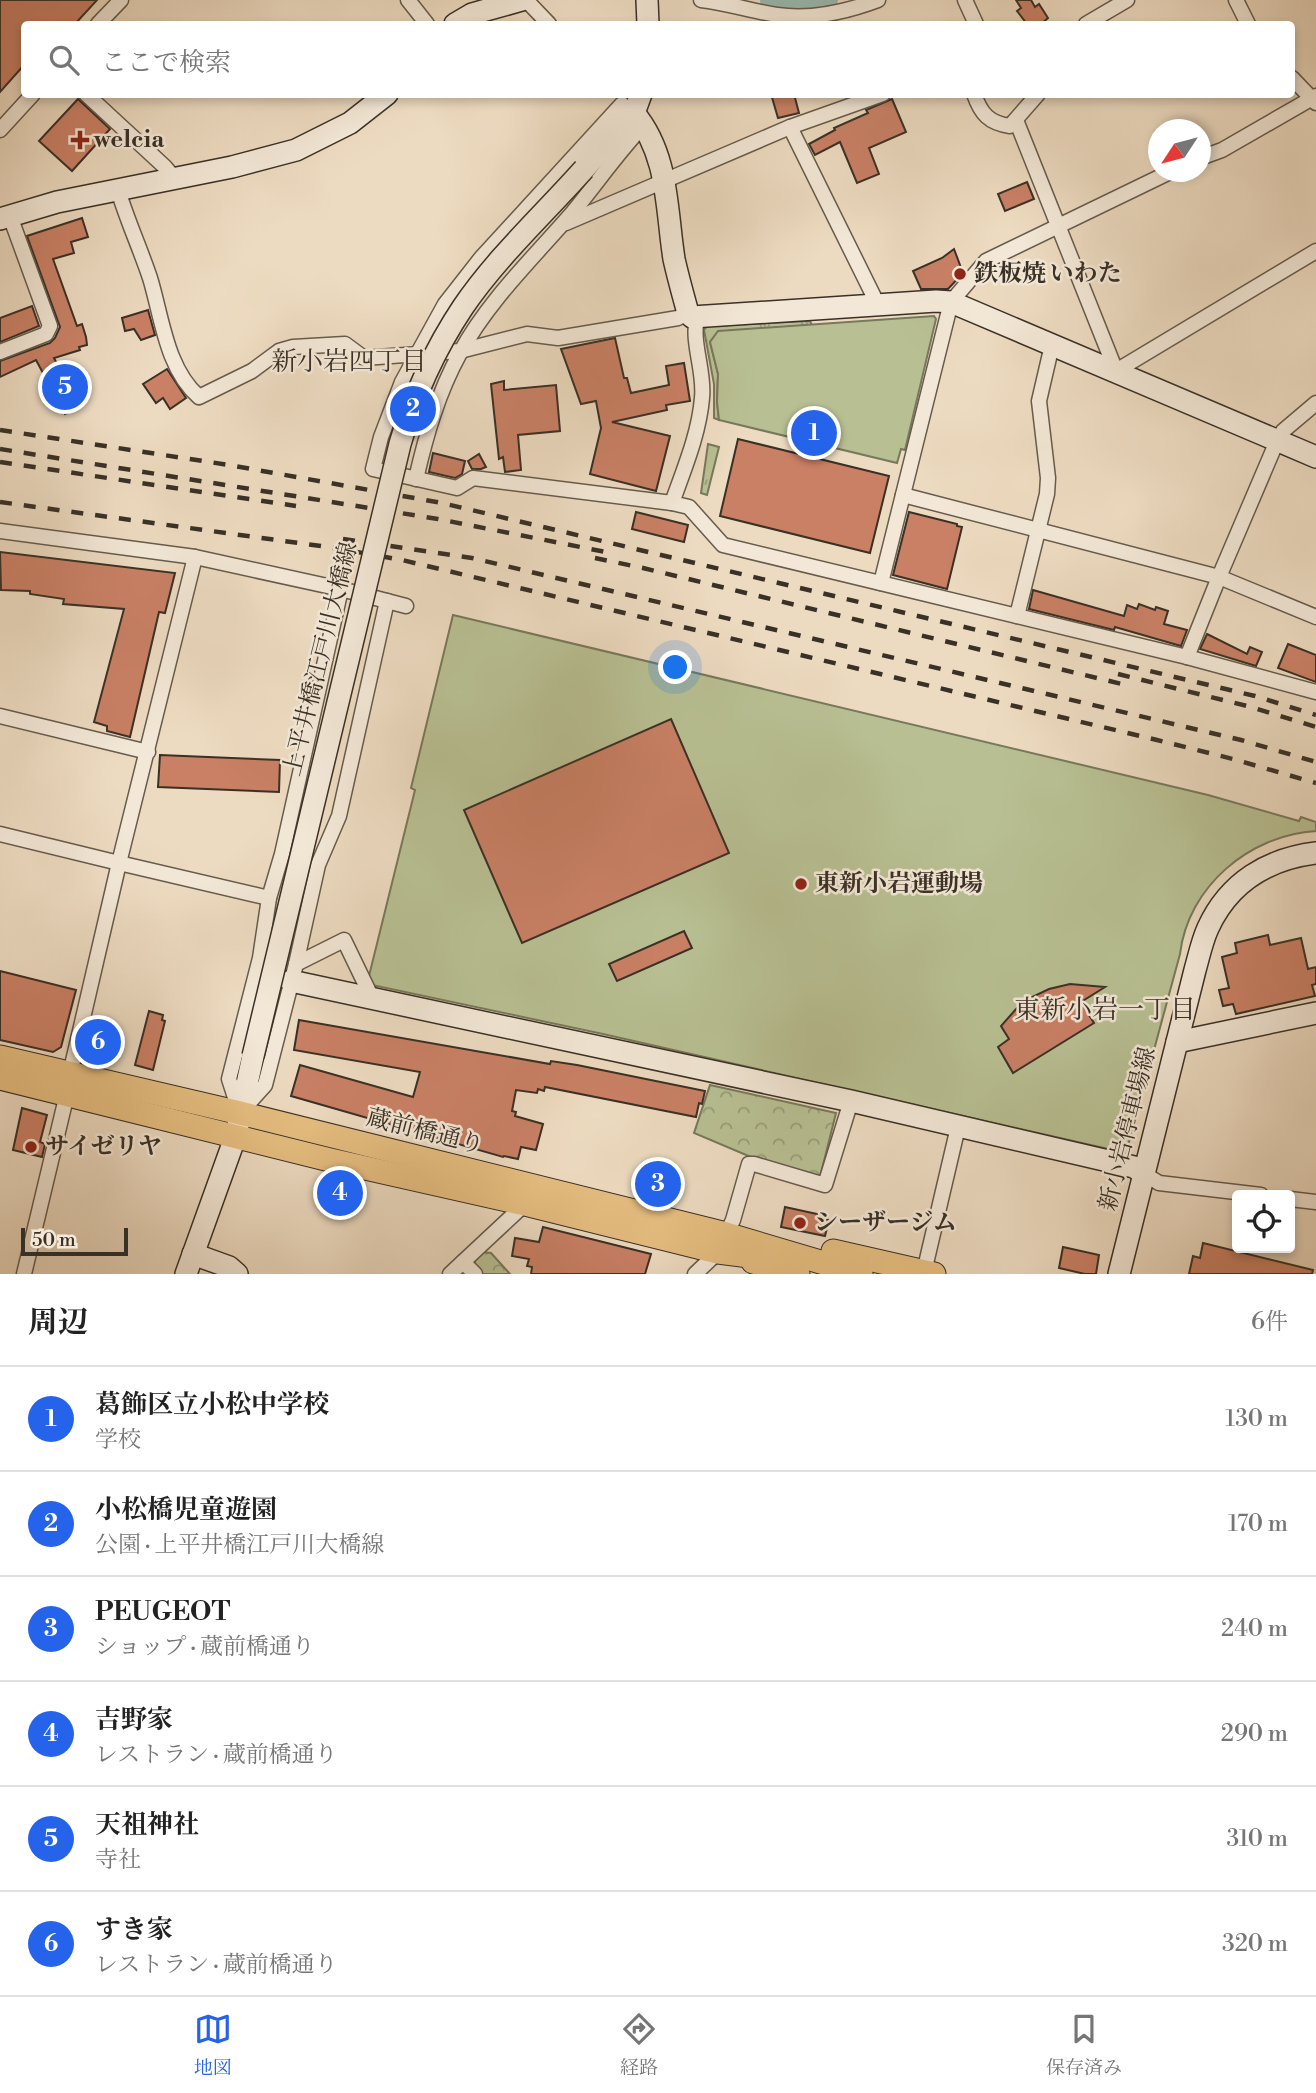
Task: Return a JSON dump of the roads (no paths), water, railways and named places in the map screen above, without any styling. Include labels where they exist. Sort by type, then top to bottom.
[{"type":"main road","name":"蔵前橋通り","points":[[0,1057],[68,1084]]},
{"type":"main road","name":"蔵前橋通り","points":[[0,1078],[68,1084],[722,1243]]},
{"type":"main road","name":"蔵前橋通り","points":[[238,1124],[330,1160],[861,1274]]},
{"type":"main road","points":[[722,1243],[811,1246],[929,1273]]},
{"type":"main road","points":[[722,1243],[797,1274]]},
{"type":"street","points":[[101,21],[121,0]]},
{"type":"street","points":[[408,0],[425,21]]},
{"type":"street","points":[[461,21],[472,15],[524,0],[546,21]]},
{"type":"street","points":[[647,0],[648,21]]},
{"type":"street","points":[[701,0],[776,15],[807,17],[851,10],[878,0]]},
{"type":"street","points":[[965,0],[975,21]]},
{"type":"street","points":[[1091,21],[1127,0]]},
{"type":"street","points":[[1236,0],[1246,21]]},
{"type":"street","points":[[1211,154],[1315,99],[1295,81]]},
{"type":"street","points":[[0,130],[29,98]]},
{"type":"street","points":[[90,98],[175,179]]},
{"type":"street","points":[[0,352],[46,334],[50,326],[5,217],[57,202],[232,167],[296,150],[350,123],[382,98]]},
{"type":"street","points":[[560,227],[790,127],[872,98]]},
{"type":"street","points":[[976,98],[986,118],[999,125],[1010,126],[1035,98]]},
{"type":"street","points":[[631,106],[654,145],[664,180],[674,258],[693,315],[701,368],[702,397],[690,452],[672,503]]},
{"type":"street","points":[[416,479],[426,435],[460,351],[496,301],[560,227],[631,106]]},
{"type":"street","points":[[631,106],[460,282],[444,304],[416,354],[390,412],[373,469],[457,488],[473,478],[689,507],[723,545],[1187,657],[1316,692]]},
{"type":"street","name":"上平井橋江戸川大橋線","points":[[237,1274],[229,1267],[189,1264],[238,1124],[400,444],[415,397],[463,307],[481,282],[583,169],[631,106]]},
{"type":"street","points":[[1016,120],[1116,372]]},
{"type":"street","points":[[790,127],[878,304]]},
{"type":"street","points":[[881,583],[951,302],[986,261],[1149,182]]},
{"type":"street","points":[[118,190],[149,277],[172,356],[193,392],[199,397],[251,371],[279,351],[293,347],[345,344],[364,358],[460,351],[527,334],[558,338],[693,315],[951,302],[1316,457]]},
{"type":"street","points":[[1116,372],[1316,251]]},
{"type":"street","points":[[1017,616],[1046,495],[1048,478],[1039,401],[1052,345]]},
{"type":"street","points":[[1187,657],[1277,441],[1283,430],[1316,403]]},
{"type":"street","points":[[903,495],[1220,578],[1316,617]]},
{"type":"street","points":[[0,531],[195,557],[406,606]]},
{"type":"street","points":[[24,1274],[119,863],[195,557]]},
{"type":"street","points":[[238,1124],[229,1079],[260,958],[270,898],[341,589]]},
{"type":"street","points":[[238,1124],[265,1086],[318,865],[339,816],[387,601]]},
{"type":"street","points":[[0,716],[148,752]]},
{"type":"street","points":[[0,834],[270,898]]},
{"type":"street","name":"新小岩停車場線","points":[[1119,1274],[1205,937],[1219,909],[1234,890],[1265,867],[1283,859],[1316,853]]},
{"type":"street","points":[[282,854],[318,865]]},
{"type":"street","points":[[294,972],[344,940],[372,998]]},
{"type":"street","points":[[294,972],[372,998],[851,1101],[1134,1167],[1159,1183],[1232,1192]]},
{"type":"street","points":[[1177,1042],[1316,1013]]},
{"type":"street","points":[[695,1274],[722,1243],[749,1164],[825,1185],[851,1101]]},
{"type":"street","points":[[929,1273],[958,1127]]},
{"type":"street","points":[[1295,1200],[1316,1202]]},
{"type":"street","points":[[450,1274],[525,1204]]},
{"type":"street","points":[[463,1262],[475,1274]]},
{"type":"waterway","points":[[773,0],[800,3],[825,0]]},
{"type":"railway","points":[[0,430],[229,465],[442,503],[1255,696],[1316,715]]},
{"type":"railway","points":[[0,449],[438,519],[611,553]]},
{"type":"railway","points":[[0,462],[296,506]]},
{"type":"railway","points":[[0,502],[335,548],[402,560],[1157,740],[1316,783]]},
{"type":"railway","points":[[343,539],[472,558],[1241,740],[1316,762]]},
{"type":"railway","points":[[595,558],[1130,686]]},
{"type":"railway","points":[[1118,674],[1251,707],[1316,727]]},
{"type":"place","name":"welcia","points":[[80,140]]},
{"type":"place","name":"鉄板焼 いわた","points":[[960,274]]},
{"type":"place","name":"天祖神社","points":[[65,387]]},
{"type":"place","name":"小松橋児童遊園","points":[[413,409]]},
{"type":"place","name":"葛飾区立小松中学校","points":[[814,433]]},
{"type":"place","name":"東新小岩運動場","points":[[801,884]]},
{"type":"place","name":"すき家","points":[[98,1042]]},
{"type":"place","name":"サイゼリヤ","points":[[31,1147]]},
{"type":"place","name":"PEUGEOT","points":[[658,1184]]},
{"type":"place","name":"吉野家","points":[[340,1193]]},
{"type":"place","name":"シーザージム","points":[[800,1223]]},
{"type":"district","name":"新小岩四丁目","points":[[349,362]]},
{"type":"district","name":"東新小岩一丁目","points":[[1105,1010]]}]
